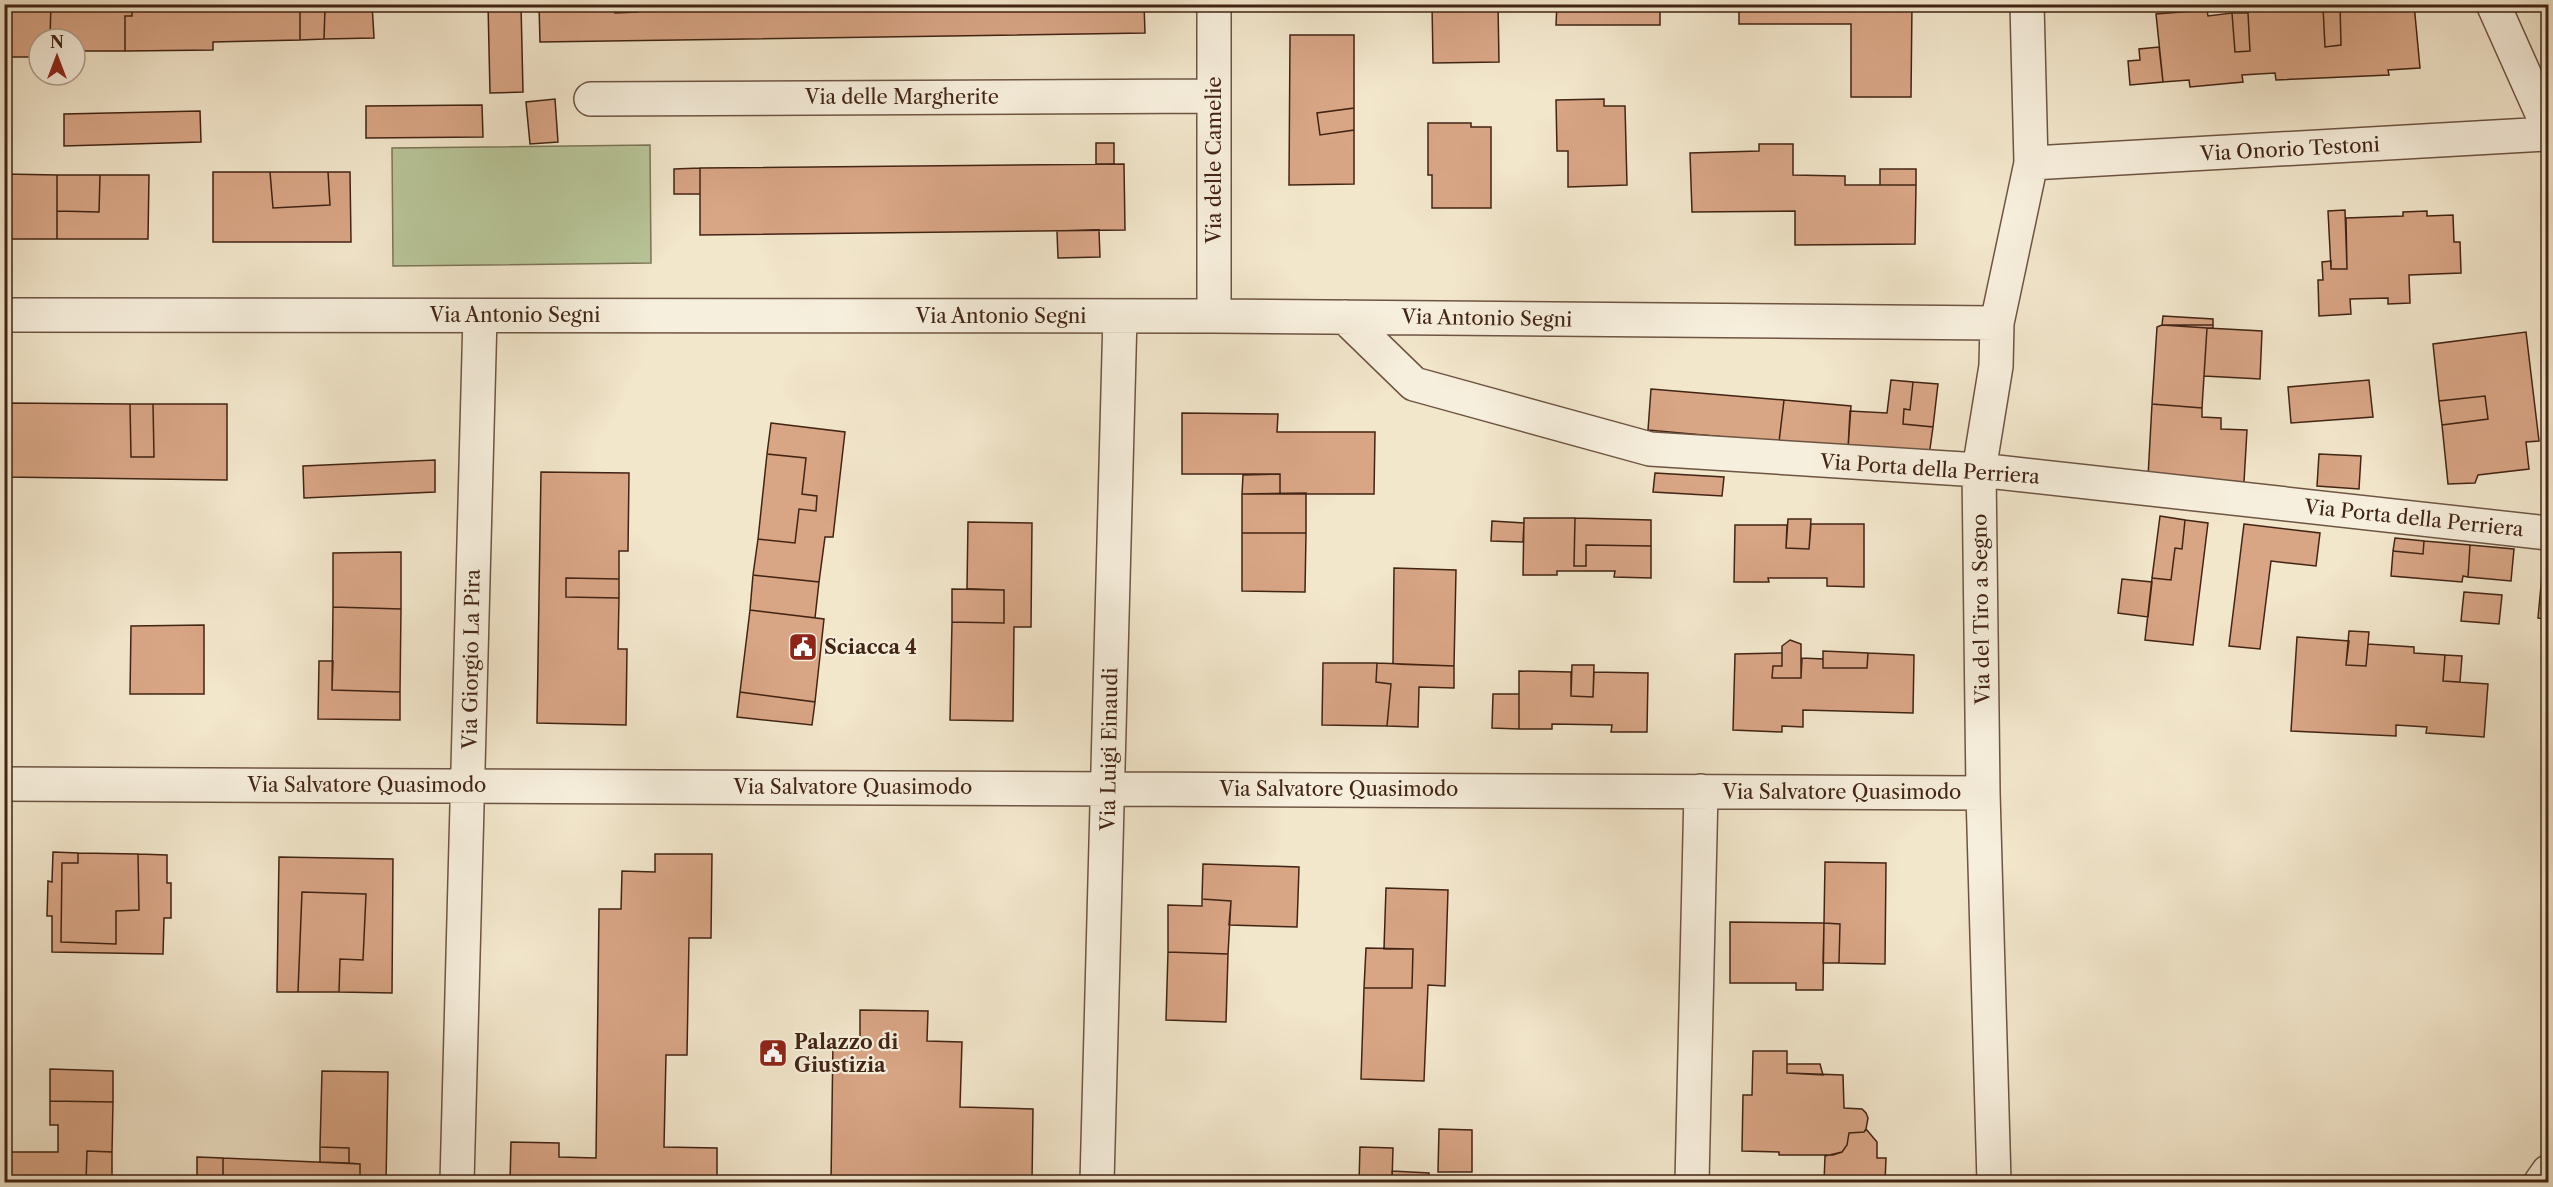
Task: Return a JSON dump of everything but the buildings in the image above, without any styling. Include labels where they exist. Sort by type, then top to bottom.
[{"type":"street","name":"Via delle Camelie","points":[[1214,4],[1214,316]]},
{"type":"street","name":"Via del Tiro a Segno","points":[[1994,1182],[1983,793],[1979,470],[1996,366],[1997,323],[2031,163],[2027,4]]},
{"type":"street","points":[[2493,4],[2543,113]]},
{"type":"street","name":"Via delle Margherite","points":[[591,99],[1214,96]]},
{"type":"street","name":"Via Onorio Testoni","points":[[2031,163],[2548,134]]},
{"type":"street","name":"Via Antonio Segni","points":[[4,315],[1214,316],[1997,323]]},
{"type":"street","name":"Via Giorgio La Pira","points":[[458,1182],[480,316]]},
{"type":"street","name":"Via Luigi Einaudi","points":[[1097,1182],[1120,316]]},
{"type":"street","name":"Via Porta della Perriera","points":[[1345,317],[1414,384],[1650,449],[1979,470],[2548,533]]},
{"type":"street","name":"Via Salvatore Quasimodo","points":[[4,784],[1983,793]]},
{"type":"street","name":"Via Salvatore Quasimodo","points":[[1692,1182],[1701,791]]},
{"type":"street","points":[[2541,1182],[2548,1172]]},
{"type":"green space","points":[[650,145],[651,263],[393,266],[392,148]]},
{"type":"place","name":"Sciacca 4","points":[[803,647]]},
{"type":"place","name":"Palazzo di Giustizia","points":[[773,1053]]}]
